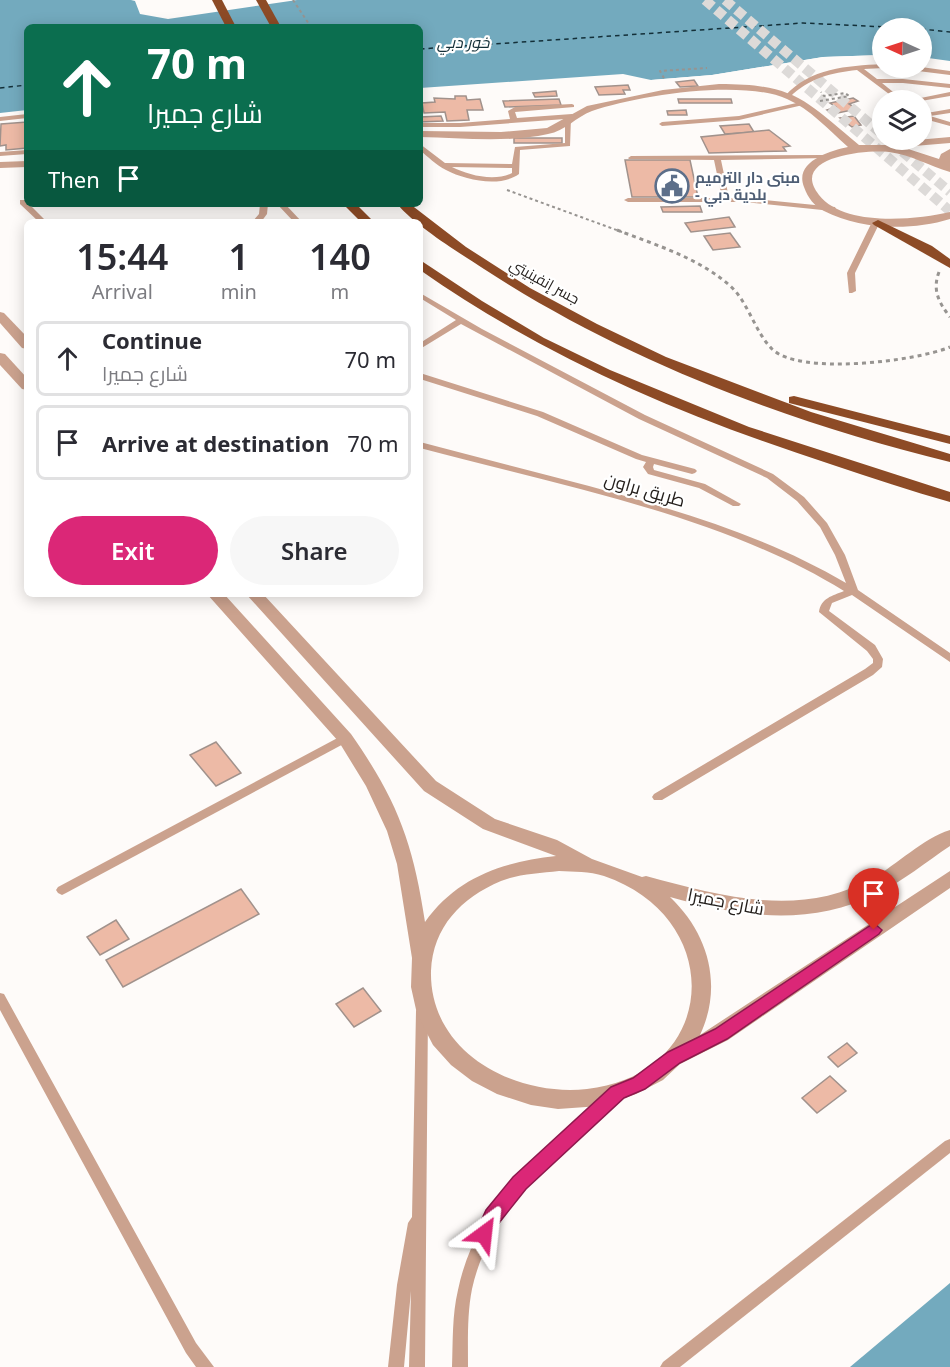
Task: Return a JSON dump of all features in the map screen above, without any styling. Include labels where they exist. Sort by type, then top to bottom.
[{"type":"highway","points":[[217,0],[229,24]]},
{"type":"highway","points":[[261,0],[274,24]]},
{"type":"highway","points":[[352,207],[365,219]]},
{"type":"highway","name":"جسر إنفينيتي","points":[[407,207],[422,219]]},
{"type":"highway","name":"جسر إنفينيتي","points":[[423,220],[460,249],[530,293],[601,330],[682,367],[726,384]]},
{"type":"highway","points":[[877,223],[928,249],[948,266]]},
{"type":"highway","points":[[423,266],[483,307],[531,335],[663,396],[782,442],[950,497]]},
{"type":"highway","points":[[726,384],[950,441]]},
{"type":"highway","points":[[726,384],[829,422],[950,458]]},
{"type":"street","points":[[423,134],[541,132],[556,129],[572,114],[593,108],[712,87],[763,89],[794,100],[857,149]]},
{"type":"street","points":[[932,142],[950,140]]},
{"type":"street","points":[[872,149],[857,149],[825,158],[810,171],[807,181],[817,198],[832,208],[877,223],[915,224],[950,215]]},
{"type":"street","points":[[886,150],[912,153],[946,167],[945,156],[950,152]]},
{"type":"street","points":[[0,165],[24,164]]},
{"type":"street","points":[[0,316],[24,342]]},
{"type":"street","points":[[0,357],[24,383]]},
{"type":"street","points":[[218,597],[345,738],[378,792],[394,826],[406,862],[422,960],[422,998],[437,1034],[465,1066],[504,1089],[526,1096],[561,1100],[596,1098],[639,1084],[674,1058],[721,1034],[950,878]]},
{"type":"street","points":[[257,597],[430,786],[458,807],[491,825],[550,845],[589,865],[629,879],[663,902],[677,916],[696,949],[701,968],[702,996],[696,1024],[674,1058]]},
{"type":"street","name":"شارع جميرا","points":[[629,879],[740,908],[787,910],[809,908],[831,904],[870,889],[950,837]]},
{"type":"street","points":[[422,960],[430,934],[444,910],[472,886],[508,869],[528,864],[548,862],[589,865]]},
{"type":"lane","points":[[662,124],[739,118],[794,100],[794,89],[814,77],[872,67]]},
{"type":"lane","points":[[859,68],[888,90]]},
{"type":"lane","points":[[932,71],[950,73]]},
{"type":"lane","points":[[876,81],[912,81],[950,86]]},
{"type":"lane","points":[[885,88],[912,81]]},
{"type":"lane","points":[[932,97],[950,94]]},
{"type":"lane","points":[[423,148],[443,165],[460,174],[502,179],[513,176],[517,148],[567,147],[572,114],[569,98]]},
{"type":"lane","points":[[514,121],[511,111],[515,109],[572,114]]},
{"type":"lane","points":[[932,114],[950,111]]},
{"type":"lane","points":[[423,125],[514,121],[572,114]]},
{"type":"lane","points":[[0,119],[24,116]]},
{"type":"lane","points":[[932,119],[950,124]]},
{"type":"lane","points":[[0,154],[24,152]]},
{"type":"lane","points":[[717,157],[726,200]]},
{"type":"lane","points":[[631,158],[825,158]]},
{"type":"lane","points":[[443,165],[515,166]]},
{"type":"lane","points":[[628,200],[726,200],[832,208]]},
{"type":"lane","points":[[28,207],[40,219]]},
{"type":"lane","points":[[283,207],[295,219]]},
{"type":"lane","points":[[852,291],[851,273],[877,223]]},
{"type":"lane","points":[[423,297],[460,321],[642,417],[750,467],[788,489],[818,516],[830,532],[842,556],[853,591],[828,601],[824,608],[825,612],[876,653],[878,664],[874,669],[658,797]]},
{"type":"lane","points":[[423,345],[460,321]]},
{"type":"lane","points":[[423,377],[540,414],[651,461],[692,471]]},
{"type":"lane","name":"طريق براون","points":[[423,446],[681,516],[763,546],[853,591],[950,658]]},
{"type":"lane","points":[[651,461],[648,467],[651,472],[702,486],[736,504]]},
{"type":"lane","points":[[62,890],[345,738]]},
{"type":"lane","points":[[0,998],[191,1348],[206,1367]]},
{"type":"lane","points":[[417,1367],[422,998]]},
{"type":"lane","points":[[460,1367],[465,1289],[476,1251],[492,1217],[529,1173],[618,1092]]},
{"type":"lane","points":[[668,1367],[950,1145]]},
{"type":"lane","points":[[396,1367],[405,1285],[420,1197]]},
{"type":"path","points":[[293,0],[309,24]]},
{"type":"path","points":[[664,78],[660,71],[707,68]]},
{"type":"path","points":[[794,100],[805,95],[814,102],[849,96],[845,93],[824,96],[821,92]]},
{"type":"path","points":[[499,188],[687,256],[730,285],[772,349],[789,359],[823,364],[865,363],[936,353],[950,347]]},
{"type":"path","points":[[948,266],[939,272],[935,286],[939,302],[950,317]]},
{"type":"water","name":"خور دبي","points":[[0,0],[131,0],[135,1],[140,14],[168,19],[297,0],[950,0],[950,61],[932,59],[932,18],[872,18],[872,55],[823,57],[712,75],[651,80],[623,74],[423,88],[423,24],[24,24],[24,110],[0,113]]},
{"type":"water","points":[[950,1283],[950,1367],[850,1367]]},
{"type":"pier","points":[[872,55],[872,58],[823,60],[712,78],[654,83],[651,80],[712,75],[823,57]]},
{"type":"building","points":[[694,80],[698,86],[680,87],[676,82]]},
{"type":"building","points":[[628,85],[630,90],[623,90],[625,94],[599,95],[595,87]]},
{"type":"building","points":[[556,91],[557,96],[535,97],[533,93]]},
{"type":"building","points":[[455,96],[466,96],[467,100],[480,99],[483,110],[467,110],[469,120],[447,121],[445,112],[424,113],[423,103],[435,102],[434,98],[455,99]]},
{"type":"building","points":[[853,98],[858,101],[849,104],[857,109],[833,114],[827,110],[836,107],[830,103]]},
{"type":"building","points":[[559,99],[561,105],[505,107],[503,101]]},
{"type":"building","points":[[678,99],[731,99],[732,103],[679,103]]},
{"type":"building","points":[[686,110],[687,115],[668,115],[667,111]]},
{"type":"building","points":[[441,116],[443,121],[423,122],[423,117]]},
{"type":"building","points":[[854,116],[861,125],[852,127],[840,118]]},
{"type":"building","points":[[24,122],[24,148],[6,150],[6,145],[0,146],[1,124]]},
{"type":"building","points":[[749,124],[754,132],[725,134],[720,126]]},
{"type":"building","points":[[769,130],[790,146],[783,147],[786,151],[709,153],[701,137]]},
{"type":"building","points":[[514,138],[562,138],[562,143],[514,143]]},
{"type":"building","points":[[625,160],[690,160],[698,197],[632,197]]},
{"type":"building","points":[[700,206],[702,212],[663,212],[661,207]]},
{"type":"building","points":[[729,217],[735,227],[691,232],[685,223]]},
{"type":"building","points":[[730,233],[740,247],[713,250],[704,236]]},
{"type":"building","points":[[216,742],[241,773],[216,786],[190,755]]},
{"type":"building","points":[[241,889],[259,914],[123,987],[106,960]]},
{"type":"building","points":[[116,920],[129,939],[100,955],[87,937]]},
{"type":"building","points":[[363,988],[381,1011],[354,1027],[336,1004]]},
{"type":"building","points":[[847,1043],[857,1053],[838,1067],[828,1057]]},
{"type":"building","points":[[830,1076],[846,1091],[817,1113],[802,1098]]},
{"type":"ferry route","points":[[423,49],[803,23],[872,26]]},
{"type":"ferry route","points":[[932,30],[950,32]]},
{"type":"ferry route","points":[[0,88],[24,85]]},
{"type":"tunnel","points":[[705,0],[950,211]]},
{"type":"tunnel","points":[[725,0],[872,125]]},
{"type":"tunnel","points":[[900,150],[950,192]]},
{"type":"place","name":"مبنى دار الترميم - بلدية دبي","points":[[672,186]]},
{"type":"route","points":[[484,1234],[492,1217],[519,1183],[618,1092],[639,1084],[674,1058],[721,1034],[874,930]]}]
